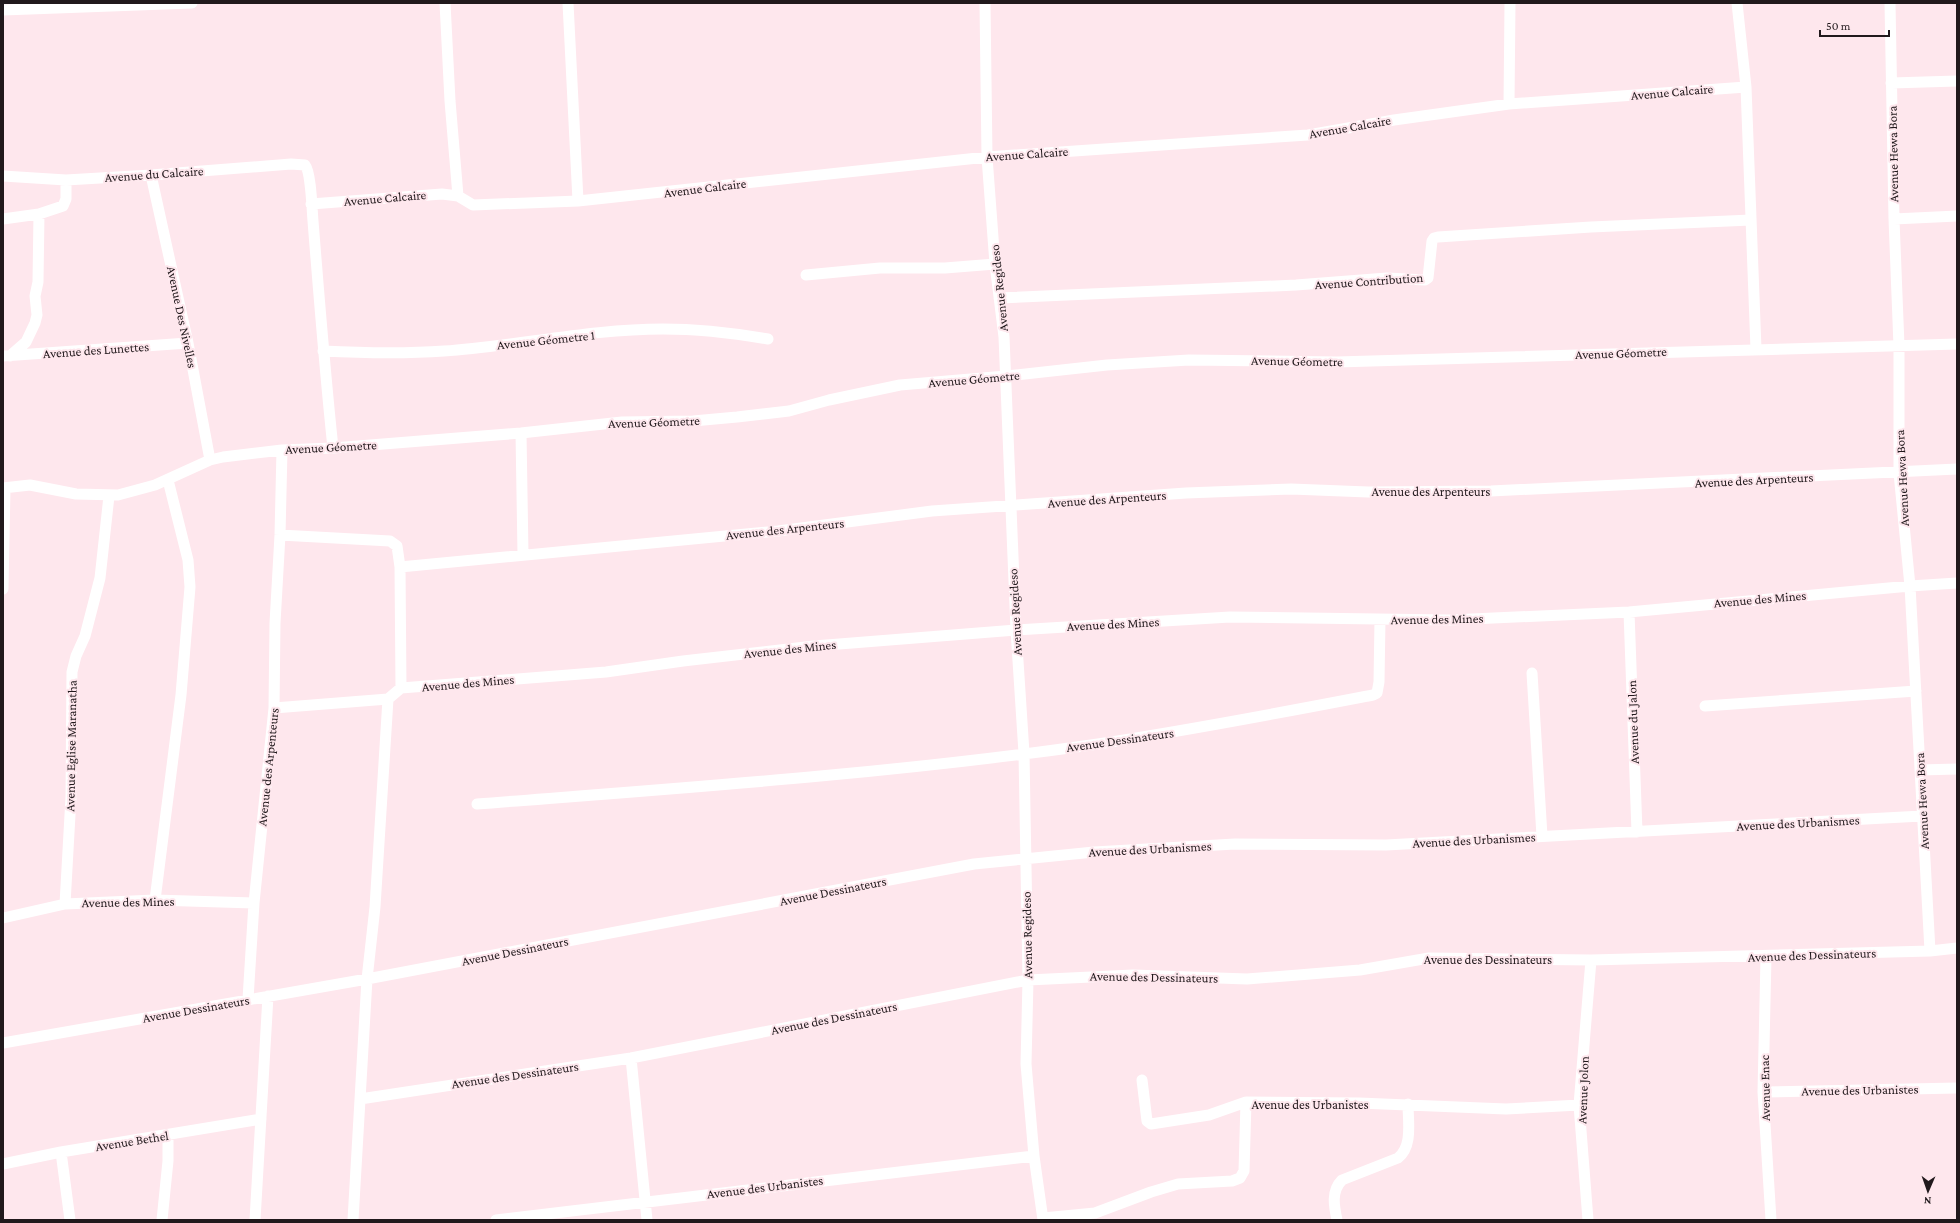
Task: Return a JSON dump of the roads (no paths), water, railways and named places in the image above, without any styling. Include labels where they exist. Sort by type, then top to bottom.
[{"type":"street","points":[[3,10],[192,3]]},
{"type":"street","points":[[445,3],[450,101],[458,196]]},
{"type":"street","points":[[568,3],[578,201]]},
{"type":"street","name":"Avenue Regideso","points":[[985,3],[987,157],[995,264],[1006,376],[1010,505],[1024,753],[1028,980],[1025,1048],[1034,1156],[1043,1219]]},
{"type":"street","points":[[1509,104],[1510,3]]},
{"type":"street","points":[[1737,3],[1746,86],[1756,349]]},
{"type":"street","name":"Avenue Hewa Bora","points":[[1890,3],[1894,219],[1899,346],[1899,473],[1910,586],[1930,951]]},
{"type":"street","points":[[1891,83],[1957,81]]},
{"type":"street","name":"Avenue Calcaire","points":[[311,204],[442,194],[458,196],[473,205],[578,201],[987,157],[1308,135],[1394,120],[1509,104],[1746,86]]},
{"type":"street","name":"Avenue du Calcaire","points":[[3,176],[66,180],[291,164],[304,165],[308,170],[311,204]]},
{"type":"street","name":"Avenue Des Nivelles","points":[[151,175],[188,343],[210,460]]},
{"type":"street","points":[[3,220],[39,214],[63,206],[66,199],[66,180]]},
{"type":"street","points":[[311,204],[323,351],[333,448]]},
{"type":"street","points":[[6,356],[26,342],[35,323],[37,314],[35,296],[38,282],[39,214]]},
{"type":"street","points":[[1894,219],[1957,216]]},
{"type":"street","name":"Avenue Contribution","points":[[999,298],[1296,286],[1387,278],[1425,280],[1430,276],[1432,241],[1434,238],[1438,237],[1591,227],[1751,220]]},
{"type":"street","points":[[806,275],[880,268],[945,268],[995,264]]},
{"type":"street","name":"Avenue Géometre 1","points":[[323,351],[392,354],[445,351],[618,332],[664,329],[727,332],[768,338]]},
{"type":"street","name":"Avenue des Lunettes","points":[[6,356],[188,343]]},
{"type":"street","name":"Avenue Géometre","points":[[4,488],[30,485],[76,494],[109,496],[142,490],[168,480],[210,460],[282,450],[333,448],[521,433],[622,422],[693,421],[763,415],[796,410],[829,400],[882,388],[1107,365],[1189,360],[1337,362],[1957,344]]},
{"type":"street","points":[[521,433],[523,554]]},
{"type":"street","name":"Avenue des Arpenteurs","points":[[248,999],[254,903],[274,708],[275,623],[280,535],[282,450]]},
{"type":"street","name":"Avenue des Arpenteurs","points":[[400,567],[523,554],[778,532],[932,511],[1226,491],[1291,489],[1368,492],[1491,491],[1899,473],[1957,469]]},
{"type":"street","points":[[155,900],[181,695],[190,587],[188,560],[168,480]]},
{"type":"street","points":[[3,589],[4,488]]},
{"type":"street","name":"Avenue Eglise Maranatha","points":[[64,904],[71,797],[72,672],[76,656],[84,636],[100,578],[109,496]]},
{"type":"street","points":[[274,708],[388,699],[401,688],[400,567],[398,548],[395,543],[390,541],[280,535]]},
{"type":"street","name":"Avenue des Mines","points":[[401,688],[606,672],[683,661],[814,646],[1016,630],[1230,617],[1450,620],[1629,612],[1910,586],[1957,584]]},
{"type":"street","name":"Avenue du Jalon","points":[[1629,612],[1637,832]]},
{"type":"street","name":"Avenue Dessinateurs","points":[[477,804],[787,780],[1090,745],[1219,725],[1373,695],[1377,693],[1380,682],[1380,620]]},
{"type":"street","points":[[1532,673],[1542,836]]},
{"type":"street","points":[[1705,706],[1916,691]]},
{"type":"street","points":[[352,1220],[367,979],[375,906],[388,699]]},
{"type":"street","points":[[1920,770],[1957,769]]},
{"type":"street","name":"Avenue des Urbanismes","points":[[1026,858],[1094,852],[1235,844],[1386,845],[1922,816]]},
{"type":"street","name":"Avenue Dessinateurs","points":[[3,1043],[367,979],[974,864],[1026,858]]},
{"type":"street","name":"Avenue des Mines","points":[[3,918],[64,904],[155,900],[254,903]]},
{"type":"street","name":"Avenue des Dessinateurs","points":[[360,1099],[632,1058],[1028,980],[1133,975],[1247,979],[1360,970],[1429,958],[1591,960],[1766,957],[1930,951],[1957,948]]},
{"type":"street","name":"Avenue Enac","points":[[1766,957],[1763,1092],[1771,1220]]},
{"type":"street","name":"Avenue Jolon","points":[[1588,1220],[1579,1105],[1591,960]]},
{"type":"street","points":[[255,1220],[268,996]]},
{"type":"street","points":[[632,1058],[647,1220]]},
{"type":"street","points":[[1142,1080],[1146,1121],[1151,1124],[1209,1115],[1246,1102]]},
{"type":"street","name":"Avenue des Urbanistes","points":[[1763,1092],[1957,1088]]},
{"type":"street","name":"Avenue des Urbanistes","points":[[1043,1219],[1095,1213],[1151,1192],[1178,1184],[1232,1181],[1240,1178],[1244,1171],[1246,1102],[1408,1104],[1506,1109],[1579,1105]]},
{"type":"street","points":[[1337,1220],[1335,1193],[1337,1185],[1342,1180],[1398,1158],[1403,1154],[1407,1147],[1408,1104]]},
{"type":"street","name":"Avenue Bethel","points":[[3,1164],[61,1152],[261,1119]]},
{"type":"street","points":[[162,1220],[168,1161],[168,1135]]},
{"type":"street","points":[[61,1152],[70,1220]]},
{"type":"street","name":"Avenue des Urbanistes","points":[[496,1220],[1034,1156]]}]
